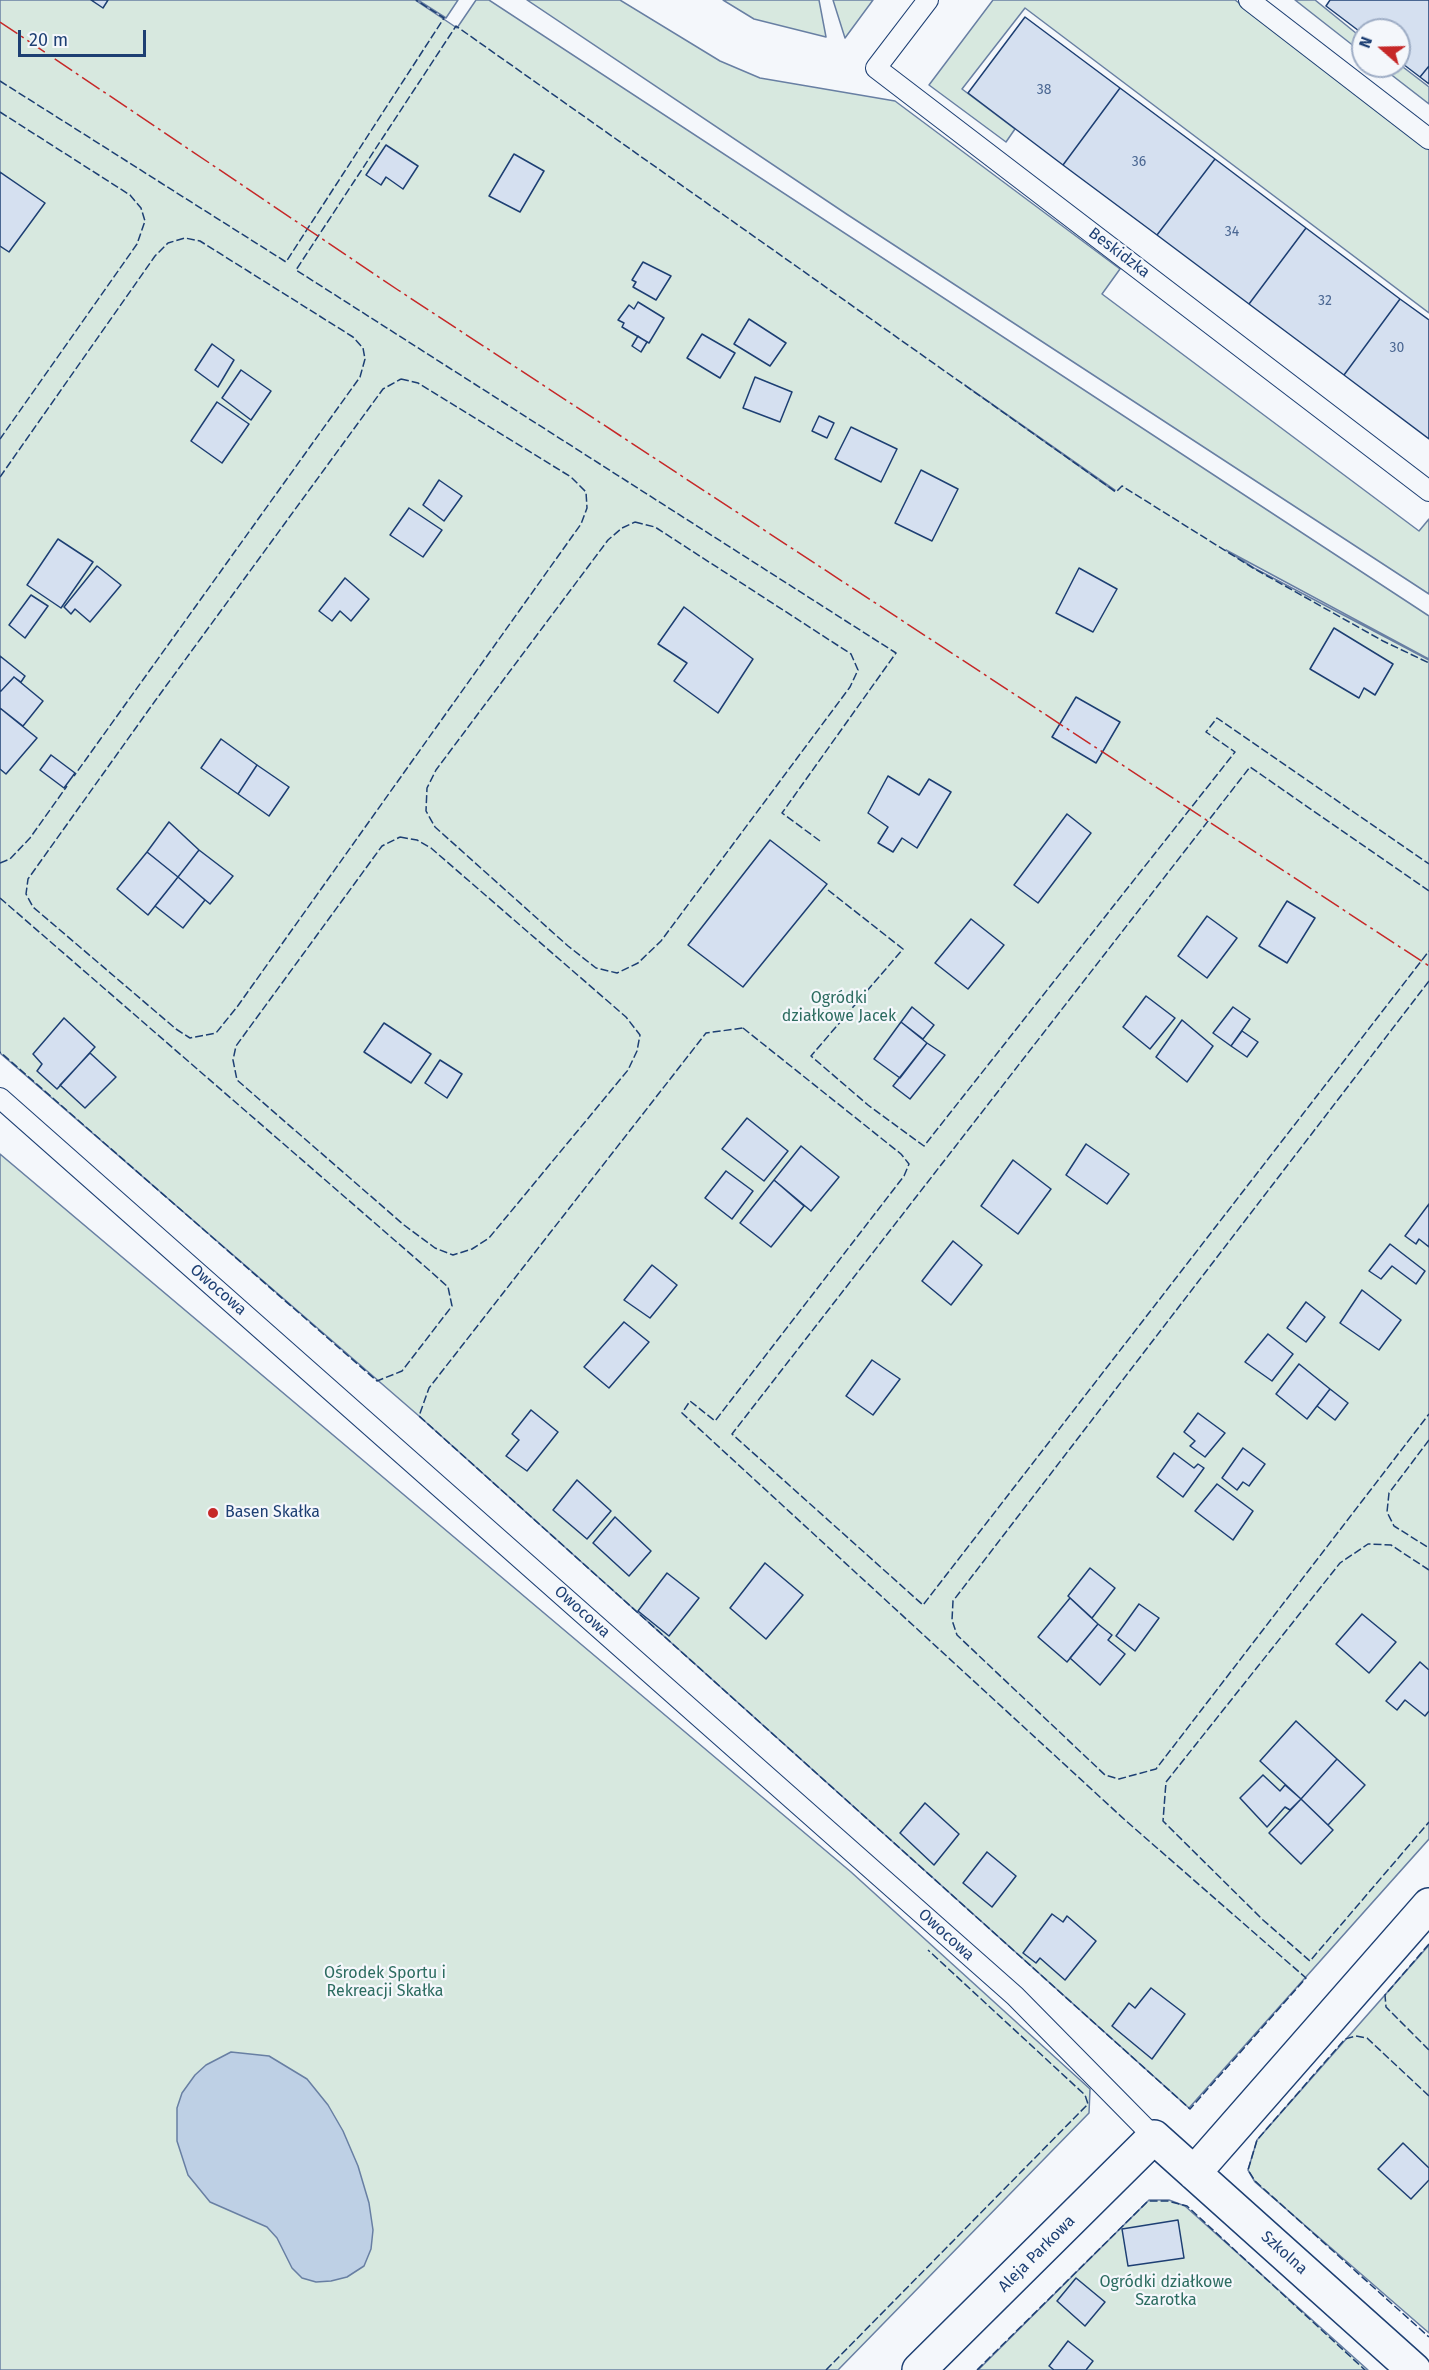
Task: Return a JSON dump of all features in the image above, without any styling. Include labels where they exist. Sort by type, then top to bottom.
[{"type":"street","points":[[1194,2173],[1429,1905]]},
{"type":"street","name":"Szkolna","points":[[1154,2137],[1414,2370]]},
{"type":"street","name":"Aleja Parkowa","points":[[919,2370],[1154,2137]]},
{"type":"lane","name":"Beskidzka","points":[[928,0],[876,68],[1429,491]]},
{"type":"lane","points":[[1249,0],[1429,139]]},
{"type":"lane","name":"Owocowa","points":[[0,1098],[1015,1996],[1154,2137]]},
{"type":"green space","name":"Ogródki działkowe Jacek","points":[[0,0],[415,0],[457,28],[476,0],[489,0],[1429,616],[1429,659],[1226,550],[1254,568],[1429,660],[1429,1839],[1189,2108],[419,1416],[0,1053]],"holes":[[[965,385],[1115,490],[1114,491]]]},
{"type":"green space","points":[[418,0],[458,0],[446,18]]},
{"type":"green space","points":[[527,0],[620,0],[720,61],[760,78],[895,101],[1120,269],[1102,294],[1419,531],[1429,519],[1429,594],[848,215]]},
{"type":"green space","points":[[723,0],[819,0],[826,37],[754,19]]},
{"type":"green space","points":[[833,0],[873,0],[845,38]]},
{"type":"green space","points":[[993,0],[1235,0],[1429,144],[1429,313],[1025,8],[962,89],[1015,129],[1006,142],[929,85]]},
{"type":"green space","points":[[1295,0],[1315,0],[1351,29],[1351,44]]},
{"type":"green space","points":[[1411,73],[1429,87],[1429,104],[1395,78],[1411,78]]},
{"type":"green space","name":"Ośrodek Sportu i Rekreacji Skałka","points":[[0,1154],[851,1872],[1090,2089],[1089,2113],[838,2370],[0,2370]]},
{"type":"green space","points":[[1429,1945],[1429,2333],[1255,2182],[1248,2170],[1257,2140]]},
{"type":"green space","name":"Ogródki działkowe Szarotka","points":[[1149,2200],[1169,2200],[1185,2206],[1368,2370],[978,2370]]},
{"type":"water","points":[[231,2052],[269,2056],[307,2079],[328,2105],[343,2131],[358,2166],[369,2203],[373,2230],[371,2249],[364,2266],[347,2277],[316,2282],[302,2278],[292,2268],[277,2238],[267,2227],[210,2202],[188,2175],[177,2141],[177,2108],[182,2093],[195,2075],[206,2065]]},
{"type":"building","points":[[91,0],[108,0],[103,8]]},
{"type":"building","points":[[1330,0],[1429,0],[1429,66],[1420,77],[1411,70],[1411,18],[1351,18],[1351,25],[1326,6]]},
{"type":"building","points":[[1025,17],[1120,88],[1063,165],[968,93]]},
{"type":"building","points":[[1429,66],[1429,84],[1420,77]]},
{"type":"building","points":[[1120,88],[1215,159],[1157,235],[1063,165]]},
{"type":"building","points":[[386,145],[418,166],[403,189],[386,177],[381,185],[366,175]]},
{"type":"building","points":[[514,154],[544,171],[520,212],[489,196]]},
{"type":"building","points":[[1215,159],[1306,228],[1249,304],[1157,235]]},
{"type":"building","points":[[0,172],[45,203],[9,252],[0,246]]},
{"type":"building","points":[[1306,228],[1400,299],[1344,375],[1249,304]]},
{"type":"building","points":[[643,262],[671,276],[656,300],[633,287],[636,282],[632,280]]},
{"type":"building","points":[[1400,299],[1429,320],[1429,439],[1344,375]]},
{"type":"building","points":[[638,302],[664,318],[649,343],[622,327],[624,323],[618,320],[629,305],[634,309]]},
{"type":"building","points":[[749,319],[786,343],[770,366],[734,344]]},
{"type":"building","points":[[702,334],[735,353],[720,378],[687,358]]},
{"type":"building","points":[[638,336],[647,342],[641,352],[632,346]]},
{"type":"building","points":[[212,344],[234,360],[218,387],[195,370]]},
{"type":"building","points":[[241,370],[271,391],[251,420],[222,398]]},
{"type":"building","points":[[755,377],[792,392],[780,422],[743,408]]},
{"type":"building","points":[[217,402],[249,424],[222,463],[191,441]]},
{"type":"building","points":[[819,416],[834,423],[827,438],[812,431]]},
{"type":"building","points":[[851,427],[897,449],[881,482],[835,459]]},
{"type":"building","points":[[921,470],[958,489],[932,541],[895,523]]},
{"type":"building","points":[[439,480],[462,496],[444,521],[423,505]]},
{"type":"building","points":[[409,508],[442,530],[423,557],[390,535]]},
{"type":"building","points":[[58,539],[93,562],[61,608],[27,585]]},
{"type":"building","points":[[97,566],[121,585],[90,622],[75,609],[71,614],[64,607]]},
{"type":"building","points":[[1079,568],[1117,589],[1093,632],[1056,613]]},
{"type":"building","points":[[345,578],[369,599],[351,621],[340,611],[332,621],[319,611]]},
{"type":"building","points":[[31,595],[48,606],[25,638],[9,625]]},
{"type":"building","points":[[684,607],[753,659],[718,713],[674,681],[687,663],[658,644]]},
{"type":"building","points":[[1334,628],[1393,664],[1375,695],[1364,688],[1359,698],[1310,669]]},
{"type":"building","points":[[0,656],[25,676],[21,682],[14,677],[0,692]]},
{"type":"building","points":[[14,677],[43,701],[23,726],[0,708],[0,692]]},
{"type":"building","points":[[1076,697],[1120,722],[1096,763],[1052,737]]},
{"type":"building","points":[[0,708],[37,738],[6,774],[0,769]]},
{"type":"building","points":[[221,739],[257,765],[238,794],[201,768]]},
{"type":"building","points":[[51,755],[75,773],[64,788],[40,770]]},
{"type":"building","points":[[257,765],[289,787],[269,816],[238,794]]},
{"type":"building","points":[[888,776],[919,795],[929,779],[951,792],[917,848],[902,838],[893,852],[878,843],[888,827],[868,813]]},
{"type":"building","points":[[1067,814],[1091,833],[1038,903],[1014,885]]},
{"type":"building","points":[[169,822],[199,850],[178,877],[147,852]]},
{"type":"building","points":[[770,840],[827,884],[743,987],[688,945]]},
{"type":"building","points":[[199,850],[233,876],[210,904],[178,877]]},
{"type":"building","points":[[147,852],[178,877],[148,915],[117,889]]},
{"type":"building","points":[[178,877],[205,900],[183,928],[155,906]]},
{"type":"building","points":[[1287,901],[1315,918],[1287,963],[1259,946]]},
{"type":"building","points":[[1207,916],[1237,938],[1207,978],[1178,956]]},
{"type":"building","points":[[971,919],[1004,945],[968,989],[935,963]]},
{"type":"building","points":[[1146,996],[1175,1018],[1150,1049],[1123,1027]]},
{"type":"building","points":[[912,1007],[934,1025],[923,1039],[901,1022]]},
{"type":"building","points":[[1233,1007],[1250,1019],[1231,1046],[1213,1033]]},
{"type":"building","points":[[64,1018],[95,1047],[57,1089],[37,1071],[42,1064],[33,1054]]},
{"type":"building","points":[[1182,1020],[1213,1046],[1187,1082],[1156,1057]]},
{"type":"building","points":[[901,1022],[927,1043],[900,1078],[874,1059]]},
{"type":"building","points":[[384,1023],[431,1054],[411,1083],[364,1052]]},
{"type":"building","points":[[1242,1031],[1258,1042],[1247,1057],[1231,1046]]},
{"type":"building","points":[[927,1043],[945,1055],[910,1099],[893,1086]]},
{"type":"building","points":[[90,1053],[116,1077],[85,1108],[60,1085]]},
{"type":"building","points":[[440,1060],[462,1074],[447,1098],[425,1083]]},
{"type":"building","points":[[747,1118],[788,1151],[764,1181],[722,1149]]},
{"type":"building","points":[[1086,1144],[1129,1174],[1107,1204],[1066,1175]]},
{"type":"building","points":[[801,1146],[839,1177],[811,1211],[774,1180]]},
{"type":"building","points":[[1013,1160],[1051,1189],[1018,1234],[981,1206]]},
{"type":"building","points":[[726,1171],[753,1191],[732,1219],[705,1198]]},
{"type":"building","points":[[774,1180],[804,1206],[771,1247],[740,1223]]},
{"type":"building","points":[[1429,1204],[1429,1247],[1419,1239],[1416,1244],[1405,1236]]},
{"type":"building","points":[[953,1241],[982,1265],[951,1305],[922,1281]]},
{"type":"building","points":[[1390,1244],[1425,1271],[1416,1284],[1392,1266],[1381,1279],[1369,1271]]},
{"type":"building","points":[[652,1265],[677,1285],[650,1318],[624,1300]]},
{"type":"building","points":[[1362,1290],[1401,1320],[1379,1350],[1340,1323]]},
{"type":"building","points":[[1306,1302],[1325,1317],[1306,1342],[1287,1328]]},
{"type":"building","points":[[624,1322],[649,1342],[609,1388],[584,1367]]},
{"type":"building","points":[[1268,1334],[1293,1354],[1272,1381],[1245,1362]]},
{"type":"building","points":[[872,1360],[900,1379],[873,1415],[846,1396]]},
{"type":"building","points":[[1299,1364],[1330,1389],[1307,1419],[1276,1394]]},
{"type":"building","points":[[1330,1389],[1348,1403],[1335,1420],[1317,1406]]},
{"type":"building","points":[[531,1410],[558,1432],[527,1471],[506,1456],[519,1440],[512,1434]]},
{"type":"building","points":[[1198,1413],[1225,1433],[1205,1457],[1190,1446],[1195,1441],[1184,1432]]},
{"type":"building","points":[[1243,1448],[1265,1464],[1249,1486],[1243,1482],[1237,1490],[1222,1478]]},
{"type":"building","points":[[1174,1453],[1194,1468],[1198,1464],[1204,1468],[1183,1497],[1157,1477]]},
{"type":"building","points":[[577,1480],[611,1511],[587,1539],[553,1510]]},
{"type":"building","points":[[1217,1484],[1253,1511],[1233,1540],[1195,1511]]},
{"type":"building","points":[[615,1517],[651,1551],[629,1576],[593,1543]]},
{"type":"building","points":[[765,1563],[803,1595],[766,1639],[730,1608]]},
{"type":"building","points":[[1090,1568],[1115,1588],[1092,1618],[1068,1596]]},
{"type":"building","points":[[667,1573],[699,1598],[669,1636],[638,1611]]},
{"type":"building","points":[[1070,1598],[1098,1624],[1067,1662],[1038,1637]]},
{"type":"building","points":[[1139,1604],[1159,1618],[1135,1651],[1116,1636]]},
{"type":"building","points":[[1362,1614],[1396,1642],[1369,1673],[1336,1644]]},
{"type":"building","points":[[1098,1624],[1112,1635],[1108,1640],[1125,1654],[1100,1685],[1070,1658]]},
{"type":"building","points":[[1420,1662],[1429,1670],[1429,1711],[1425,1716],[1405,1700],[1397,1710],[1386,1701]]},
{"type":"building","points":[[1296,1721],[1337,1759],[1301,1799],[1260,1761]]},
{"type":"building","points":[[1337,1759],[1365,1785],[1328,1825],[1301,1799]]},
{"type":"building","points":[[1263,1775],[1280,1791],[1285,1785],[1301,1799],[1290,1810],[1285,1807],[1267,1827],[1240,1798]]},
{"type":"building","points":[[1301,1799],[1333,1830],[1301,1864],[1269,1833]]},
{"type":"building","points":[[925,1803],[959,1834],[934,1865],[900,1833]]},
{"type":"building","points":[[987,1852],[1016,1876],[992,1907],[963,1883]]},
{"type":"building","points":[[1052,1914],[1063,1922],[1067,1916],[1096,1941],[1065,1980],[1040,1958],[1036,1963],[1023,1953]]},
{"type":"building","points":[[1151,1988],[1185,2014],[1152,2059],[1112,2026],[1129,2003],[1135,2008]]},
{"type":"building","points":[[1403,2143],[1429,2168],[1429,2180],[1411,2199],[1378,2169]]},
{"type":"building","points":[[1178,2220],[1184,2258],[1128,2266],[1122,2229]]},
{"type":"building","points":[[1076,2278],[1105,2302],[1085,2326],[1057,2301]]},
{"type":"building","points":[[1068,2341],[1093,2361],[1086,2370],[1054,2370],[1049,2366]]},
{"type":"fence","points":[[0,81],[286,262],[444,18],[416,0]]},
{"type":"fence","points":[[820,841],[782,813],[896,653],[296,270],[456,26],[1116,492],[1122,486],[1253,568],[1383,641],[1429,663]]},
{"type":"fence","points":[[0,112],[130,195],[141,208],[145,221],[137,244],[0,439]]},
{"type":"fence","points":[[0,477],[155,256],[168,243],[185,238],[200,241],[353,337],[363,348],[365,359],[360,377],[74,776]]},
{"type":"fence","points":[[401,379],[418,383],[571,477],[586,492],[587,508],[581,524],[237,1007],[216,1033],[190,1038],[176,1029],[33,907],[26,894],[28,879],[383,389],[401,379]]},
{"type":"fence","points":[[635,522],[655,527],[851,654],[858,670],[850,687],[661,941],[638,963],[617,973],[596,968],[568,946],[435,827],[426,811],[427,788],[436,770],[608,540],[622,528],[635,522]]},
{"type":"fence","points":[[828,890],[903,949],[811,1056],[868,1105],[924,1146],[1235,752],[1206,732],[1217,718],[1429,864]]},
{"type":"fence","points":[[1429,891],[1250,767],[732,1434],[923,1605],[1429,951]]},
{"type":"fence","points":[[0,863],[10,859],[30,838],[67,786]]},
{"type":"fence","points":[[400,837],[417,840],[431,848],[626,1017],[640,1035],[637,1051],[628,1070],[489,1238],[472,1249],[453,1255],[435,1248],[404,1225],[237,1080],[233,1060],[236,1046],[382,846],[400,837]]},
{"type":"fence","points":[[0,898],[448,1287],[452,1306],[402,1371],[377,1381],[0,1052]]},
{"type":"fence","points":[[1429,981],[953,1601],[952,1620],[957,1635],[1105,1775],[1119,1779],[1156,1769],[1429,1414]]},
{"type":"fence","points":[[743,1028],[901,1154],[909,1164],[904,1176],[715,1421],[690,1401],[682,1413],[1125,1820],[1306,1978],[1190,2109],[419,1416],[429,1388],[706,1033],[743,1028]]},
{"type":"fence","points":[[1429,1440],[1389,1493],[1387,1512],[1394,1526],[1429,1548]]},
{"type":"fence","points":[[1429,1570],[1391,1545],[1368,1544],[1340,1563],[1166,1782],[1163,1821],[1263,1920],[1310,1961],[1429,1822]]},
{"type":"fence","points":[[1429,1944],[1385,1995],[1386,2007],[1429,2050]]},
{"type":"fence","points":[[826,2370],[1088,2104],[1085,2095],[928,1950]]},
{"type":"fence","points":[[1429,2096],[1367,2038],[1356,2036],[1345,2039],[1257,2140],[1248,2170],[1255,2181],[1429,2337]]},
{"type":"fence","points":[[977,2370],[1148,2201],[1168,2201],[1187,2206],[1365,2370]]},
{"type":"power","points":[[0,22],[398,290],[1429,966]]},
{"type":"place","name":"Basen Skałka","points":[[213,1513]]}]
